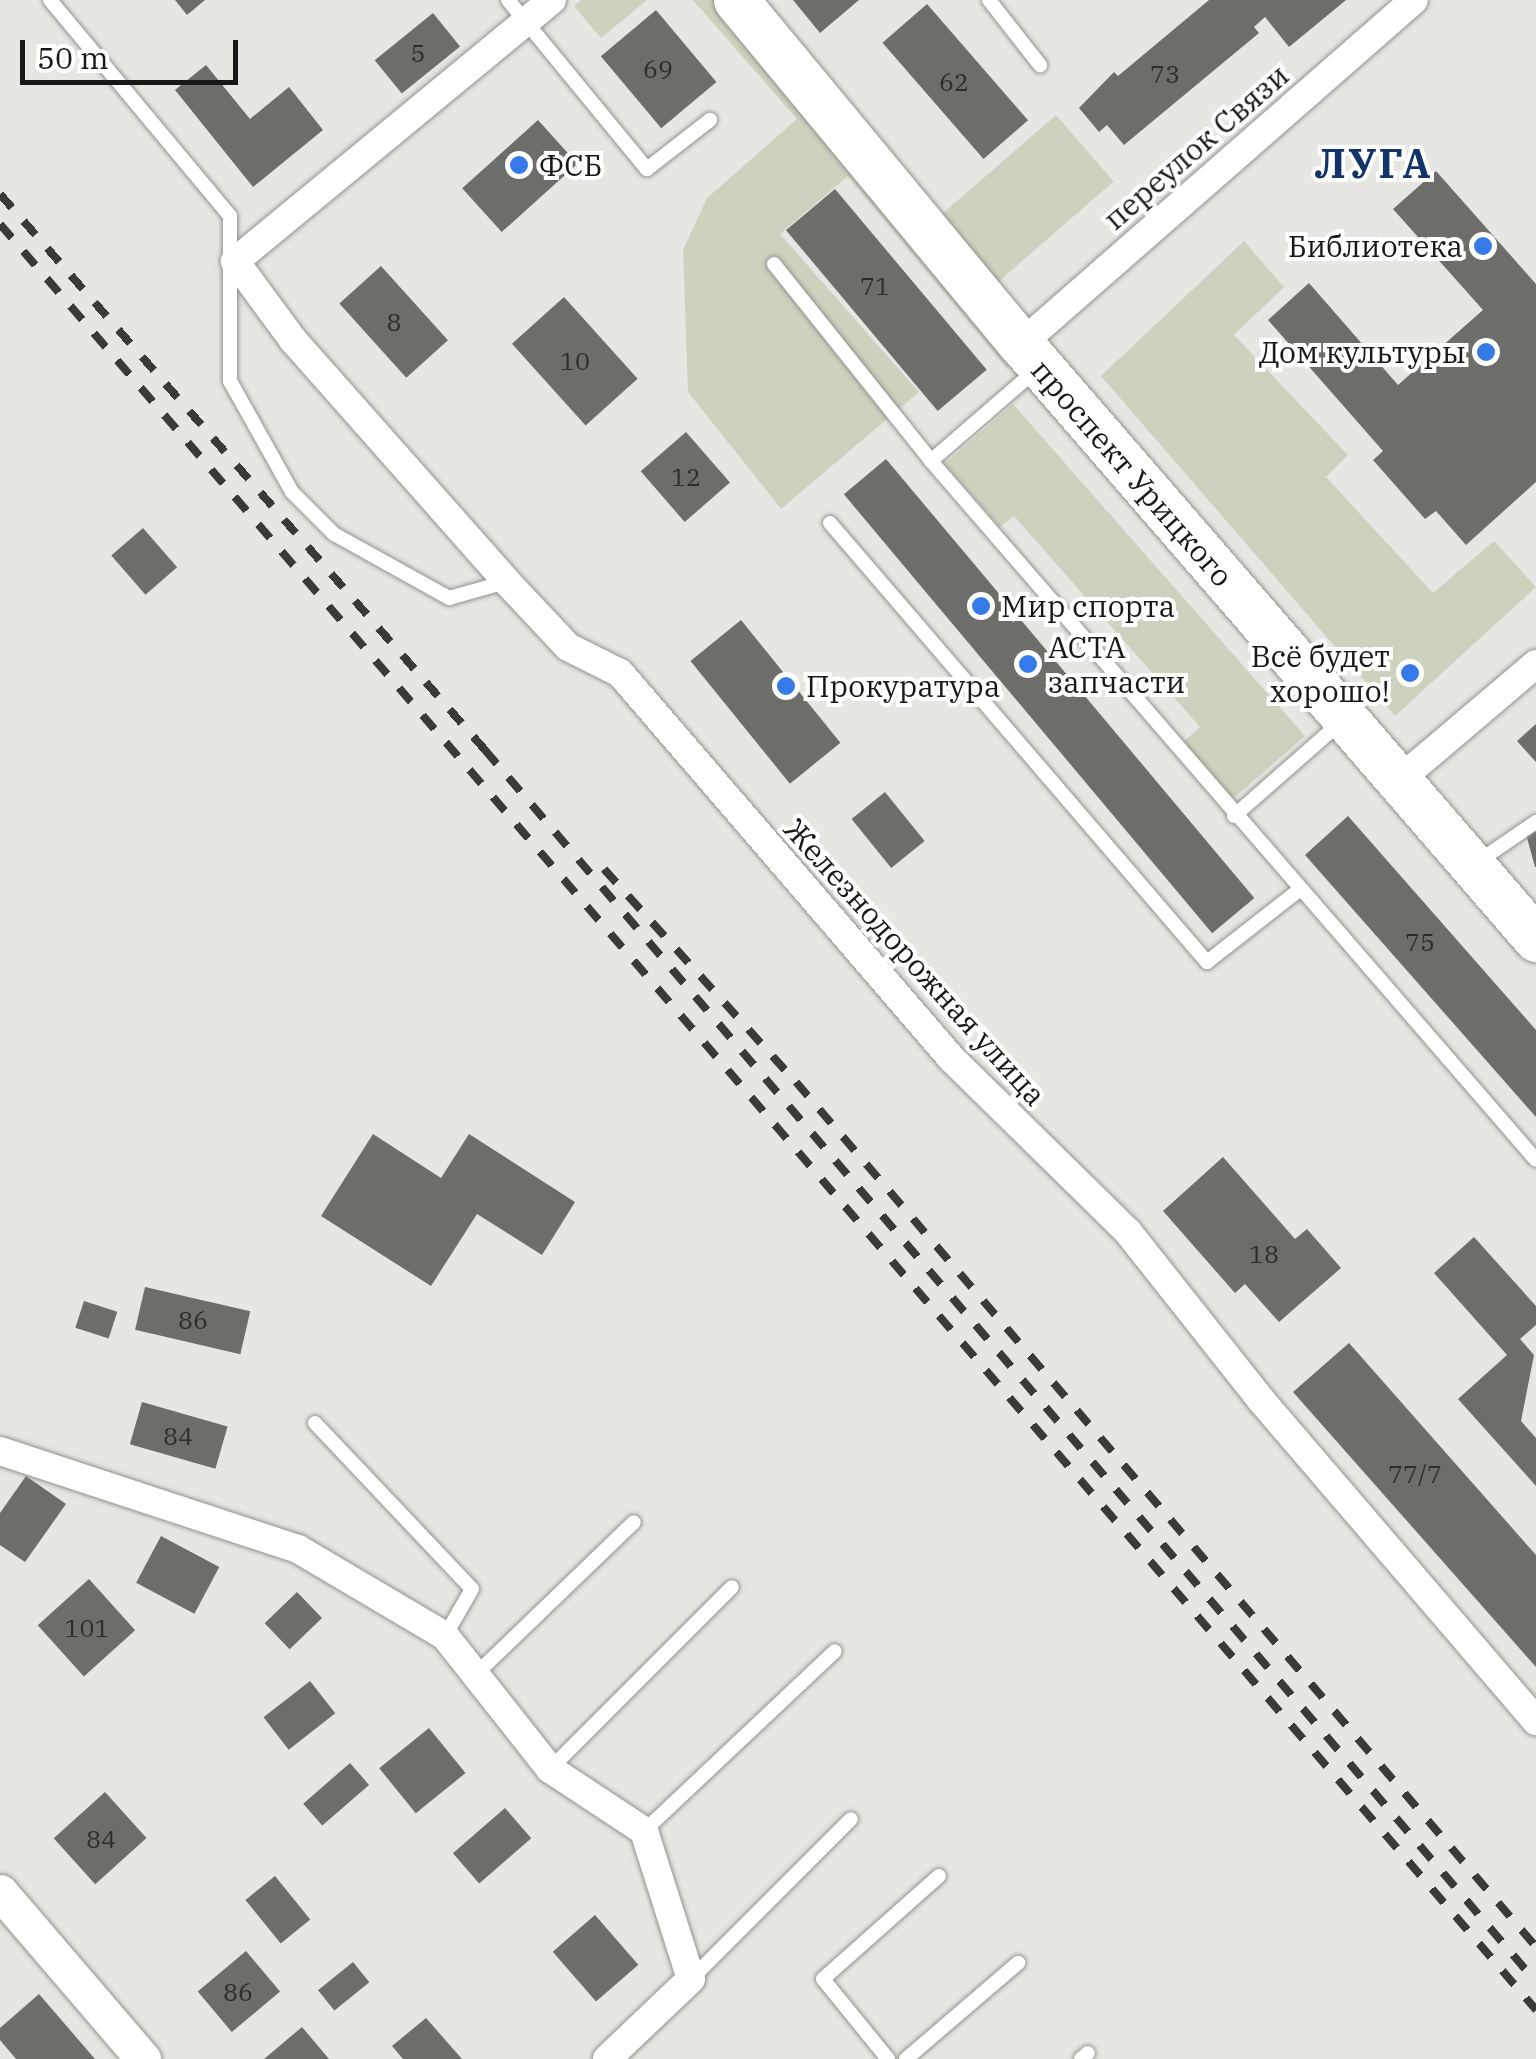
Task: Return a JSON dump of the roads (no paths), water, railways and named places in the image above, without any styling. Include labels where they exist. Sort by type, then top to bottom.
[{"type":"main road","name":"проспект Урицкого","points":[[736,0],[1030,355],[1536,939]]},
{"type":"street","points":[[235,261],[516,10],[552,0]]},
{"type":"street","name":"переулок Связи","points":[[1030,355],[1414,0]]},
{"type":"street","name":"Железнодорожная улица","points":[[235,261],[293,340],[508,582],[568,647],[620,673],[951,1058],[1128,1232],[1261,1400],[1536,1721]]},
{"type":"street","points":[[1398,781],[1536,664]]},
{"type":"street","points":[[0,1451],[298,1550],[445,1636],[472,1677],[550,1768],[644,1831],[691,1979],[607,2059]]},
{"type":"street","points":[[0,1892],[143,2059]]},
{"type":"lane","points":[[50,0],[230,216],[235,261],[230,381],[292,492],[334,534],[448,598],[508,582]]},
{"type":"lane","points":[[990,0],[1040,65]]},
{"type":"lane","points":[[516,10],[647,170],[710,120]]},
{"type":"lane","points":[[774,264],[931,462],[1298,891],[1536,1160]]},
{"type":"lane","points":[[931,462],[1030,355]]},
{"type":"lane","points":[[830,523],[1208,962],[1298,891]]},
{"type":"lane","points":[[1234,816],[1345,719]]},
{"type":"lane","points":[[1472,865],[1536,822]]},
{"type":"lane","points":[[315,1423],[472,1589],[445,1636]]},
{"type":"lane","points":[[472,1677],[634,1522]]},
{"type":"lane","points":[[550,1768],[732,1587]]},
{"type":"lane","points":[[644,1831],[834,1651]]},
{"type":"lane","points":[[691,1979],[852,1819]]},
{"type":"lane","points":[[888,2059],[823,1979],[939,1876]]},
{"type":"lane","points":[[906,2059],[1018,1964]]},
{"type":"railway","points":[[0,194],[485,750],[1536,1982]]},
{"type":"railway","points":[[0,224],[1536,2010]]},
{"type":"railway","points":[[604,869],[796,1082],[1536,1947]]},
{"type":"place","name":"ФСБ","points":[[519,165]]},
{"type":"place","name":"Библиотека","points":[[1483,246]]},
{"type":"place","name":"Дом культуры","points":[[1486,352]]},
{"type":"place","name":"Мир спорта","points":[[981,606]]},
{"type":"place","name":"АСТА запчасти","points":[[1028,664]]},
{"type":"place","name":"Всё будет хорошо!","points":[[1410,673]]},
{"type":"place","name":"Прокуратура","points":[[786,686]]},
{"type":"district","name":"ЛУГА","points":[[1374,163]]}]
